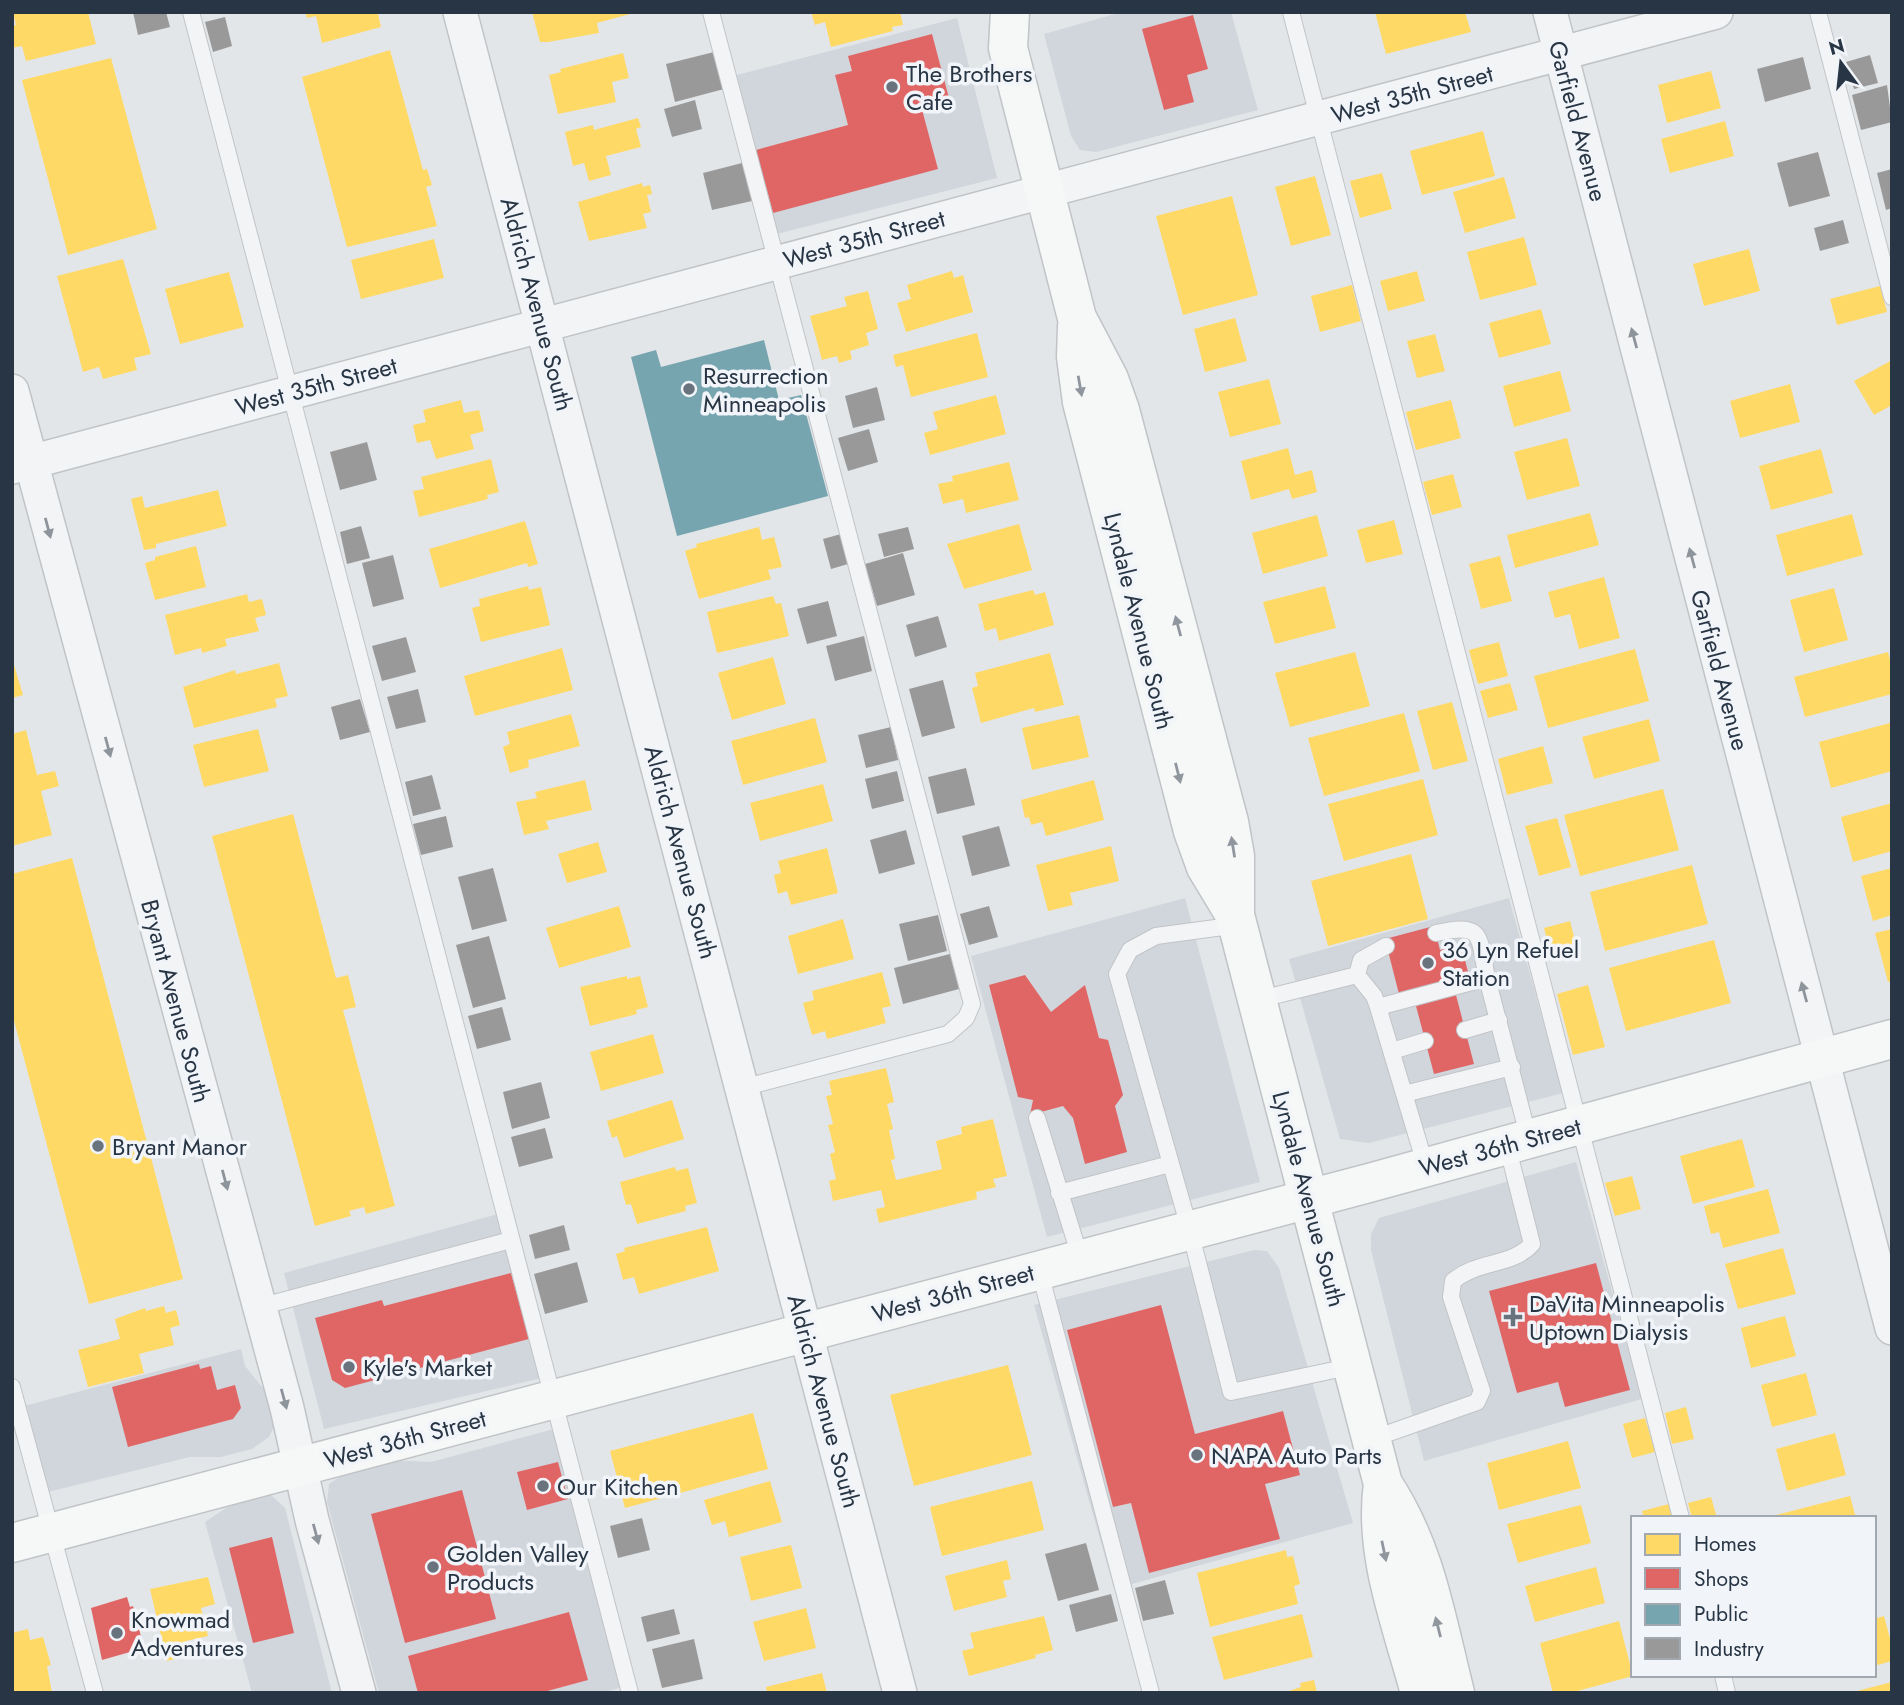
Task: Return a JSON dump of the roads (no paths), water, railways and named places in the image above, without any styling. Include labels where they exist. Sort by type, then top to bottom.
[{"type":"main road","name":"Lyndale Avenue South","points":[[984,12],[1009,30],[1044,190],[1077,318],[1076,357],[1082,402],[1189,818],[1206,867],[1236,920],[1383,1484],[1405,1517],[1416,1542],[1455,1693]]},
{"type":"main road","name":"West 36th Street","points":[[12,1543],[1309,1199],[1892,1039]]},
{"type":"main road","name":"Lyndale Avenue South","points":[[1383,1484],[1379,1511],[1382,1545],[1420,1693]]},
{"type":"street","name":"Aldrich Avenue South","points":[[460,12],[900,1693]]},
{"type":"street","name":"Garfield Avenue","points":[[1550,12],[1892,1328]]},
{"type":"street","name":"West 35th Street","points":[[22,464],[1716,12]]},
{"type":"street","name":"Bryant Avenue South","points":[[12,391],[22,464],[259,1307],[359,1693]]},
{"type":"lane","points":[[191,12],[629,1693]]},
{"type":"lane","points":[[711,12],[972,1004],[966,1018],[948,1034],[743,1088]]},
{"type":"lane","points":[[1291,12],[1577,1125],[1680,1516]]},
{"type":"lane","points":[[1818,12],[1892,297]]},
{"type":"lane","points":[[1236,920],[1156,936],[1130,950],[1116,974],[1189,1231],[1231,1392],[1353,1366]]},
{"type":"lane","points":[[1372,1439],[1477,1402],[1482,1391],[1451,1297],[1453,1281],[1468,1269],[1523,1254],[1532,1244],[1518,1142],[1512,1067],[1478,936],[1472,930],[1462,927],[1436,933]]},
{"type":"lane","points":[[1357,975],[1361,960],[1386,946]]},
{"type":"lane","points":[[1257,1000],[1357,975]]},
{"type":"lane","points":[[1357,975],[1374,996],[1378,1007],[1426,1167]]},
{"type":"lane","points":[[1378,1007],[1488,978]]},
{"type":"lane","points":[[1465,1030],[1499,1020]]},
{"type":"lane","points":[[1391,1051],[1425,1041]]},
{"type":"lane","points":[[1404,1094],[1512,1067]]},
{"type":"lane","points":[[1037,1118],[1081,1260]]},
{"type":"lane","points":[[1059,1193],[1170,1164]]},
{"type":"lane","points":[[259,1307],[510,1240]]},
{"type":"lane","points":[[1040,1269],[1150,1693]]},
{"type":"lane","points":[[12,1387],[95,1693]]},
{"type":"place","name":"The Brothers Cafe","points":[[892,87]]},
{"type":"place","name":"Resurrection Minneapolis","points":[[689,389]]},
{"type":"place","name":"36 Lyn Refuel Station","points":[[1428,963]]},
{"type":"place","name":"Bryant Manor","points":[[98,1146]]},
{"type":"place","name":"DaVita Minneapolis Uptown Dialysis","points":[[1513,1317]]},
{"type":"place","name":"Kyle's Market","points":[[349,1367]]},
{"type":"place","name":"NAPA Auto Parts","points":[[1197,1455]]},
{"type":"place","name":"Our Kitchen","points":[[543,1486]]},
{"type":"place","name":"Golden Valley Products","points":[[433,1567]]},
{"type":"place","name":"Knowmad Adventures","points":[[117,1633]]}]
